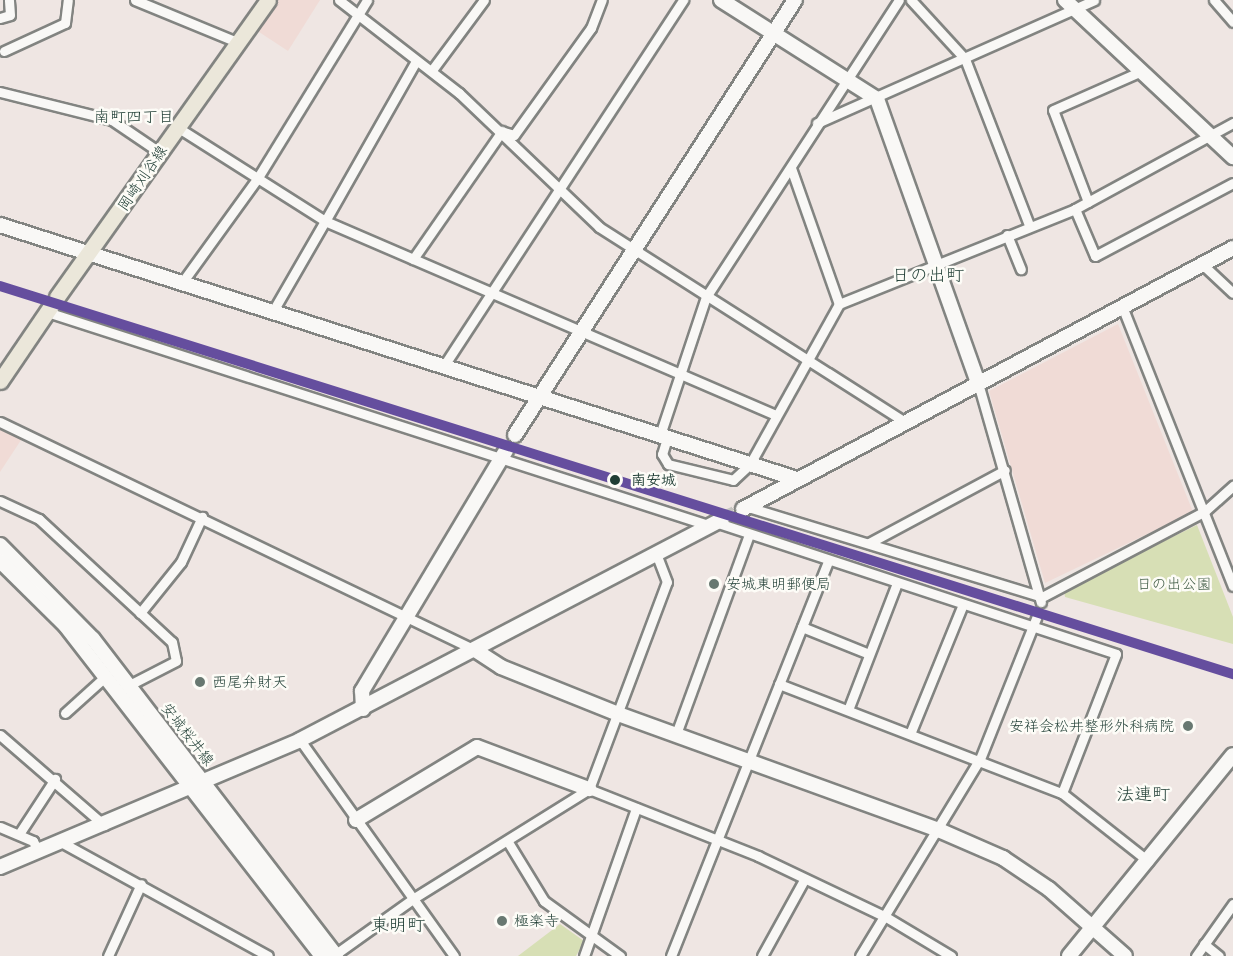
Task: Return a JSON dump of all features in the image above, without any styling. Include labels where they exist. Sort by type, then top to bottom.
[{"type":"main road","name":"岡崎刈谷線","points":[[3,371],[90,254],[159,152],[268,0]]},
{"type":"street","points":[[0,18],[10,15],[9,0]]},
{"type":"street","points":[[1,49],[66,23],[68,0]]},
{"type":"street","points":[[135,0],[237,42]]},
{"type":"street","points":[[339,0],[416,61],[432,70],[502,131],[559,190],[632,250],[904,421]]},
{"type":"street","points":[[181,284],[257,179],[367,0]]},
{"type":"street","points":[[432,70],[484,0]]},
{"type":"street","points":[[502,131],[514,135],[591,27],[603,0]]},
{"type":"street","points":[[443,367],[494,293],[683,0]]},
{"type":"street","points":[[721,0],[877,99],[978,383],[1042,600]]},
{"type":"street","points":[[514,435],[579,330],[795,0]]},
{"type":"street","points":[[899,0],[706,297],[681,372],[664,436],[662,454],[668,464],[728,481],[750,464],[839,304],[1029,225],[1076,208],[1211,137],[1233,123]]},
{"type":"street","points":[[911,0],[965,59],[1029,225]]},
{"type":"street","points":[[818,123],[965,59],[1070,4],[1094,0]]},
{"type":"street","points":[[1214,0],[1233,21]]},
{"type":"street","points":[[1070,4],[1139,72],[1233,157]]},
{"type":"street","points":[[273,311],[416,61]]},
{"type":"street","points":[[1088,202],[1053,110],[1139,72]]},
{"type":"street","points":[[0,92],[112,120],[159,152]]},
{"type":"street","points":[[177,127],[325,221],[681,372],[776,415]]},
{"type":"street","points":[[413,259],[502,131]]},
{"type":"street","points":[[790,168],[839,304]]},
{"type":"street","points":[[1076,208],[1095,256],[1233,183]]},
{"type":"street","points":[[0,225],[797,479]]},
{"type":"street","points":[[1007,235],[1021,269]]},
{"type":"street","points":[[745,508],[904,421],[1233,248]]},
{"type":"street","points":[[1202,264],[1233,293]]},
{"type":"street","points":[[52,305],[828,561],[963,604],[1035,622],[1116,654],[1062,794]]},
{"type":"street","points":[[1122,306],[1233,586]]},
{"type":"street","points":[[0,422],[475,650],[501,666],[621,715],[941,831],[1029,874],[1125,956]]},
{"type":"street","points":[[363,709],[362,691],[504,454]]},
{"type":"street","points":[[869,543],[1005,470]]},
{"type":"street","points":[[745,508],[869,543],[1042,600],[1205,511],[1233,486]]},
{"type":"street","points":[[0,501],[39,519],[172,642],[176,661],[129,685]]},
{"type":"street","points":[[140,613],[181,562],[201,517]]},
{"type":"street","points":[[0,867],[193,790],[300,740],[363,709],[715,522]]},
{"type":"street","points":[[676,734],[749,534]]},
{"type":"street","name":"安城桜井線","points":[[0,545],[51,592],[129,685],[206,783],[331,956]]},
{"type":"street","points":[[331,956],[414,898],[508,842],[589,789],[621,715],[667,582],[656,554]]},
{"type":"street","name":"安城桜井線","points":[[0,561],[65,625],[193,790],[331,956]]},
{"type":"street","points":[[671,956],[828,561]]},
{"type":"street","points":[[848,710],[897,583]]},
{"type":"street","points":[[910,734],[963,604]]},
{"type":"street","points":[[860,956],[941,831],[980,759],[1035,622]]},
{"type":"street","points":[[802,627],[869,654]]},
{"type":"street","points":[[65,713],[106,676]]},
{"type":"street","points":[[779,684],[980,759],[1062,794],[1148,861]]},
{"type":"street","points":[[0,735],[55,779],[104,825]]},
{"type":"street","points":[[300,740],[454,956]]},
{"type":"street","points":[[356,820],[477,747],[719,838],[886,917],[951,956]]},
{"type":"street","points":[[1069,956],[1233,755]]},
{"type":"street","points":[[19,834],[55,779]]},
{"type":"street","points":[[584,956],[594,936],[636,808]]},
{"type":"street","points":[[0,827],[19,834],[38,851]]},
{"type":"street","points":[[61,842],[141,884],[268,956]]},
{"type":"street","points":[[508,842],[544,901],[620,956]]},
{"type":"street","points":[[762,956],[804,880]]},
{"type":"street","points":[[108,956],[141,884]]},
{"type":"street","points":[[1196,956],[1233,904]]},
{"type":"street","points":[[1204,944],[1219,956]]},
{"type":"shaded area","points":[[278,0],[320,0],[288,51],[256,30]]},
{"type":"shaded area","points":[[1118,324],[1193,512],[1045,583],[989,391]]},
{"type":"shaded area","points":[[0,426],[23,437],[0,472]]},
{"type":"green space","name":"日の出公園","points":[[1197,525],[1233,617],[1233,644],[1065,597],[1064,590]]},
{"type":"green space","points":[[560,924],[584,941],[576,956],[518,956]]},
{"type":"tunnel","points":[[722,519],[743,509]]},
{"type":"transit line","points":[[0,286],[1233,674]]},
{"type":"place","name":"南安城","points":[[615,480]]},
{"type":"place","name":"安城東明郵便局","points":[[714,584]]},
{"type":"place","name":"西尾弁財天","points":[[200,682]]},
{"type":"place","name":"安祥会松井整形外科病院","points":[[1188,726]]},
{"type":"place","name":"極楽寺","points":[[502,921]]},
{"type":"district","name":"南町四丁目","points":[[134,116]]},
{"type":"district","name":"日の出町","points":[[928,275]]},
{"type":"district","name":"法連町","points":[[1143,794]]},
{"type":"district","name":"東明町","points":[[398,925]]}]
